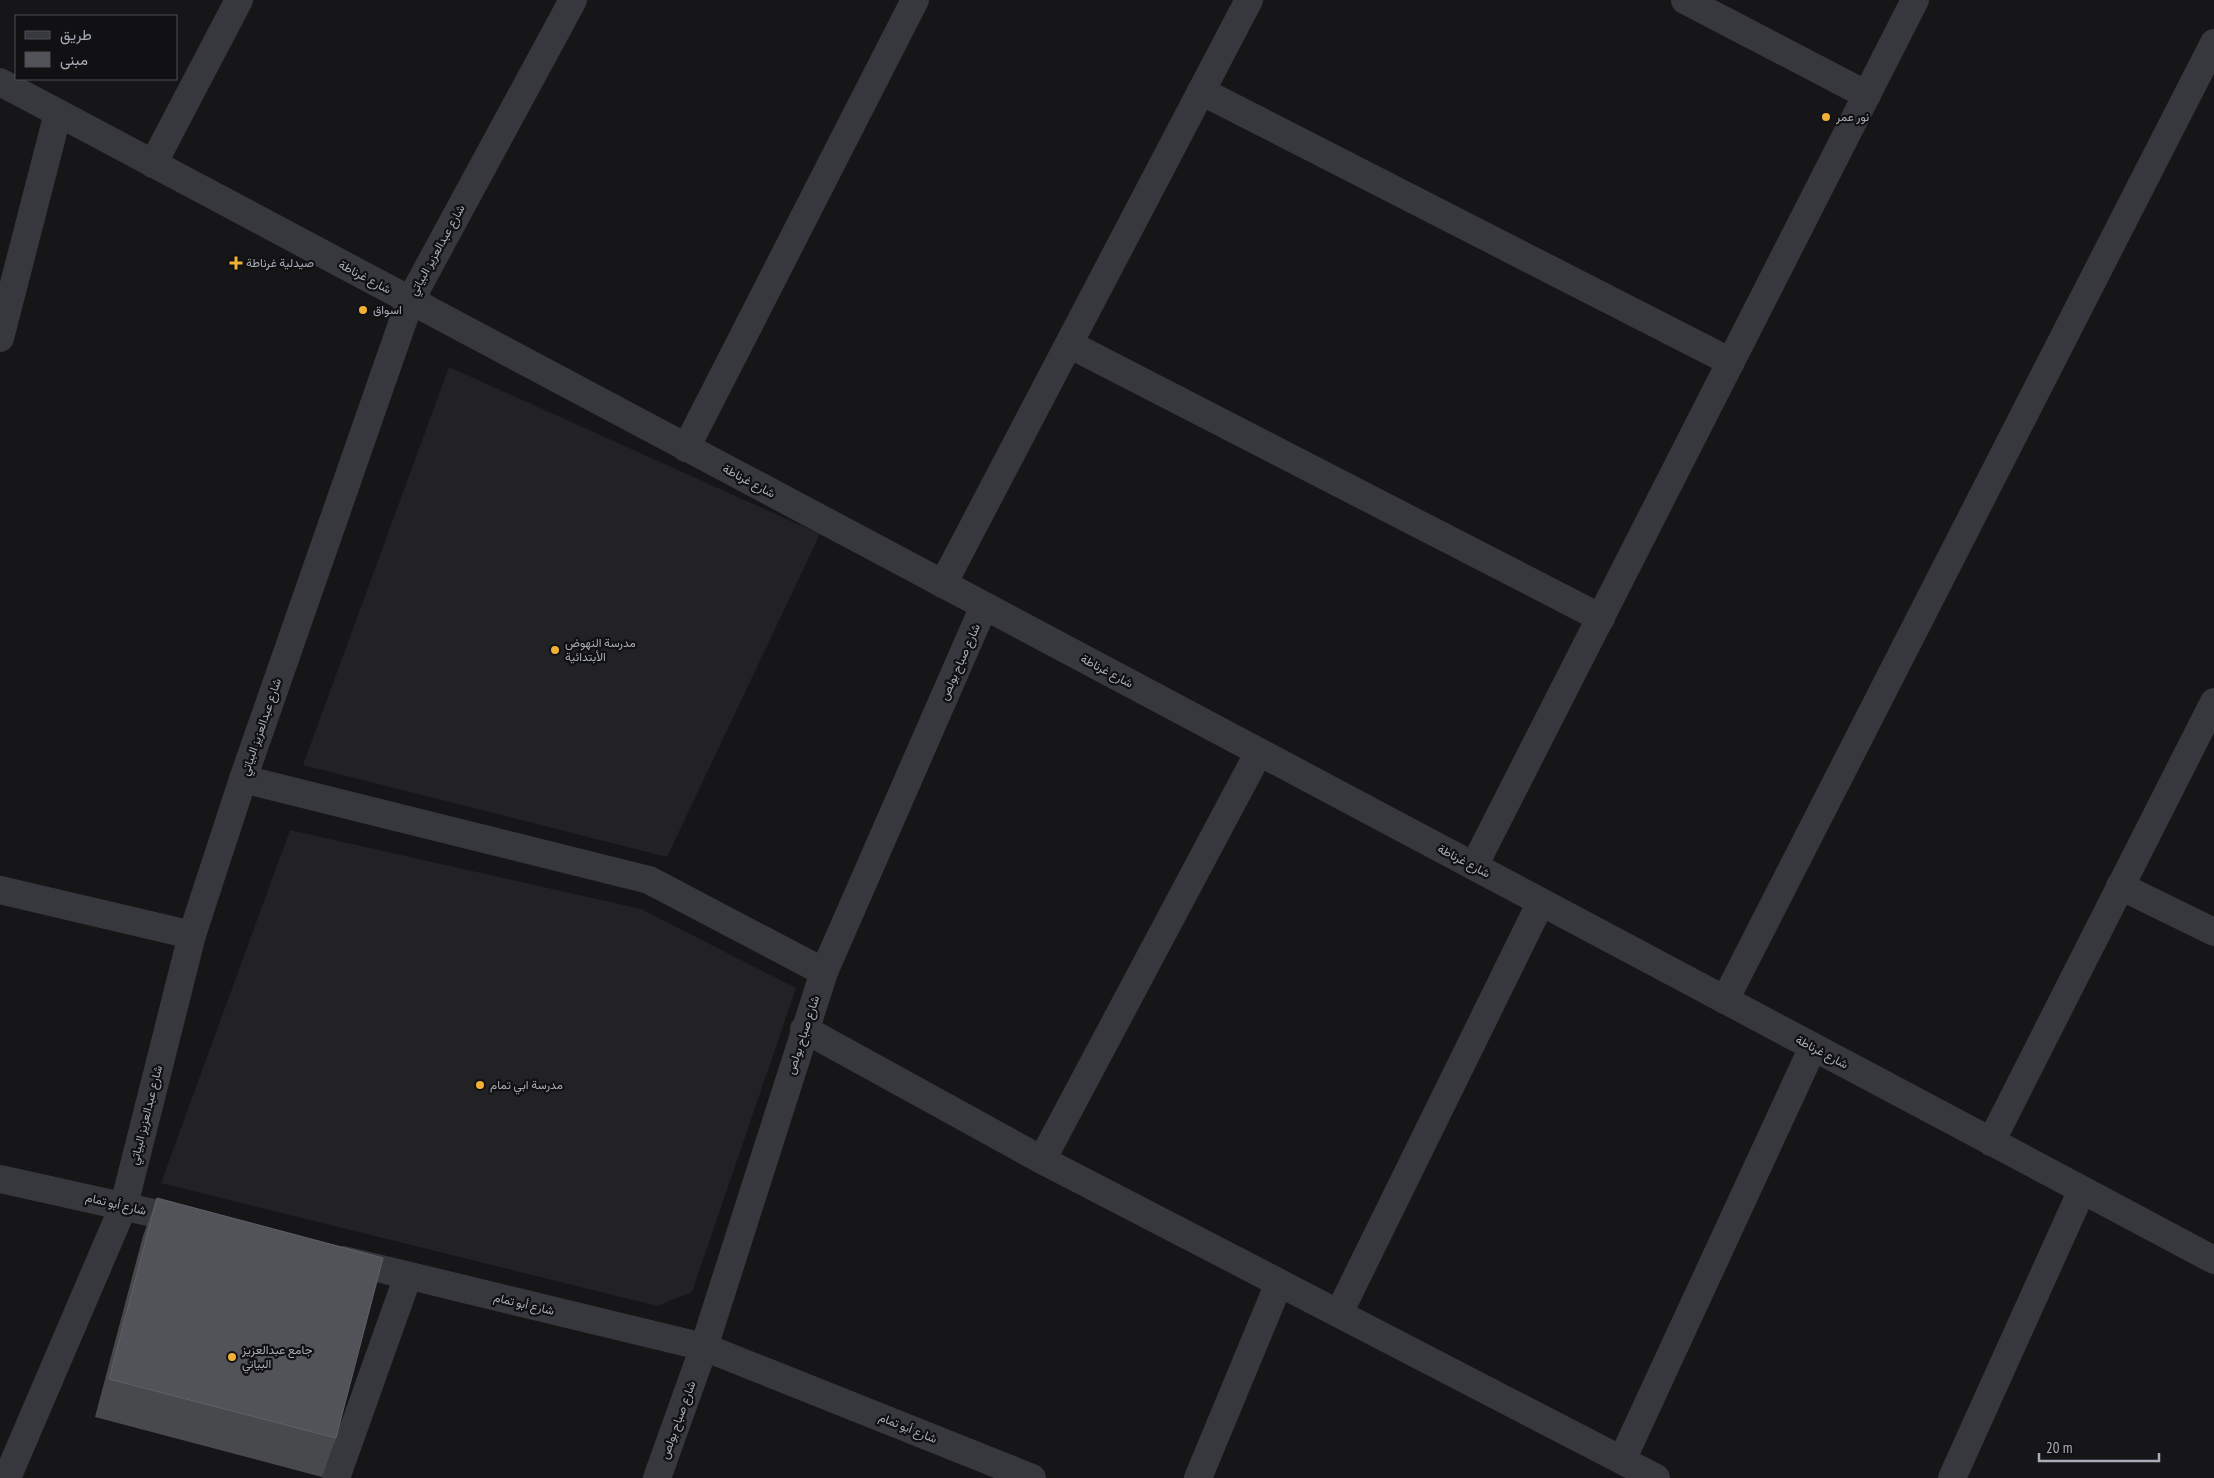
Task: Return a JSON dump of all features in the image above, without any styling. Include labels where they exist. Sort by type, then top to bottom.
[{"type":"street","points":[[153,164],[239,0]]},
{"type":"street","name":"شارع عبدالعزيز البياتي","points":[[7,1478],[124,1205],[192,935],[243,779],[410,301],[573,0]]},
{"type":"street","points":[[686,448],[915,0]]},
{"type":"street","points":[[943,584],[1249,0]]},
{"type":"street","points":[[1684,0],[1867,95]]},
{"type":"street","points":[[1474,866],[1915,0]]},
{"type":"street","points":[[1725,1000],[2214,43]]},
{"type":"street","name":"شارع غرناطة","points":[[0,82],[2214,1260]]},
{"type":"street","points":[[1201,91],[1730,362]]},
{"type":"street","points":[[0,338],[58,114]]},
{"type":"street","points":[[1069,344],[1601,618]]},
{"type":"street","name":"شارع صباح بولص","points":[[658,1478],[704,1347],[804,1029],[824,972],[984,606]]},
{"type":"street","points":[[1991,1142],[2214,702]]},
{"type":"street","points":[[1042,1160],[1259,752]]},
{"type":"street","points":[[243,779],[649,880],[824,972]]},
{"type":"street","points":[[2120,886],[2214,932]]},
{"type":"street","points":[[0,890],[192,935]]},
{"type":"street","points":[[1339,1313],[1541,902]]},
{"type":"street","points":[[804,1029],[1042,1160],[1656,1478]]},
{"type":"street","points":[[1622,1460],[1814,1047]]},
{"type":"street","name":"شارع أبو تمام","points":[[0,1179],[124,1205],[209,1226]]},
{"type":"street","points":[[1952,1478],[2082,1190]]},
{"type":"street","name":"شارع أبو تمام","points":[[322,1255],[704,1347],[980,1468],[1032,1478]]},
{"type":"street","points":[[336,1478],[408,1276]]},
{"type":"street","points":[[1198,1478],[1279,1283]]},
{"type":"shaded area","name":"مدرسة النهوض الأبتدائية","points":[[449,367],[820,534],[667,857],[303,765]]},
{"type":"shaded area","name":"مدرسة ابي تمام","points":[[290,830],[641,909],[796,988],[692,1292],[657,1306],[161,1183]]},
{"type":"building","name":"جامع عبدالعزيز البياتي","points":[[157,1198],[383,1258],[336,1438],[109,1379]]},
{"type":"place","name":"نور عمر","points":[[1826,117]]},
{"type":"place","name":"صيدلية غرناطة","points":[[236,263]]},
{"type":"place","name":"اسواق","points":[[363,310]]},
{"type":"place","name":"مدرسة النهوض الأبتدائية","points":[[555,650]]},
{"type":"place","name":"مدرسة ابي تمام","points":[[480,1085]]},
{"type":"place","name":"جامع عبدالعزيز البياتي","points":[[232,1357]]}]
